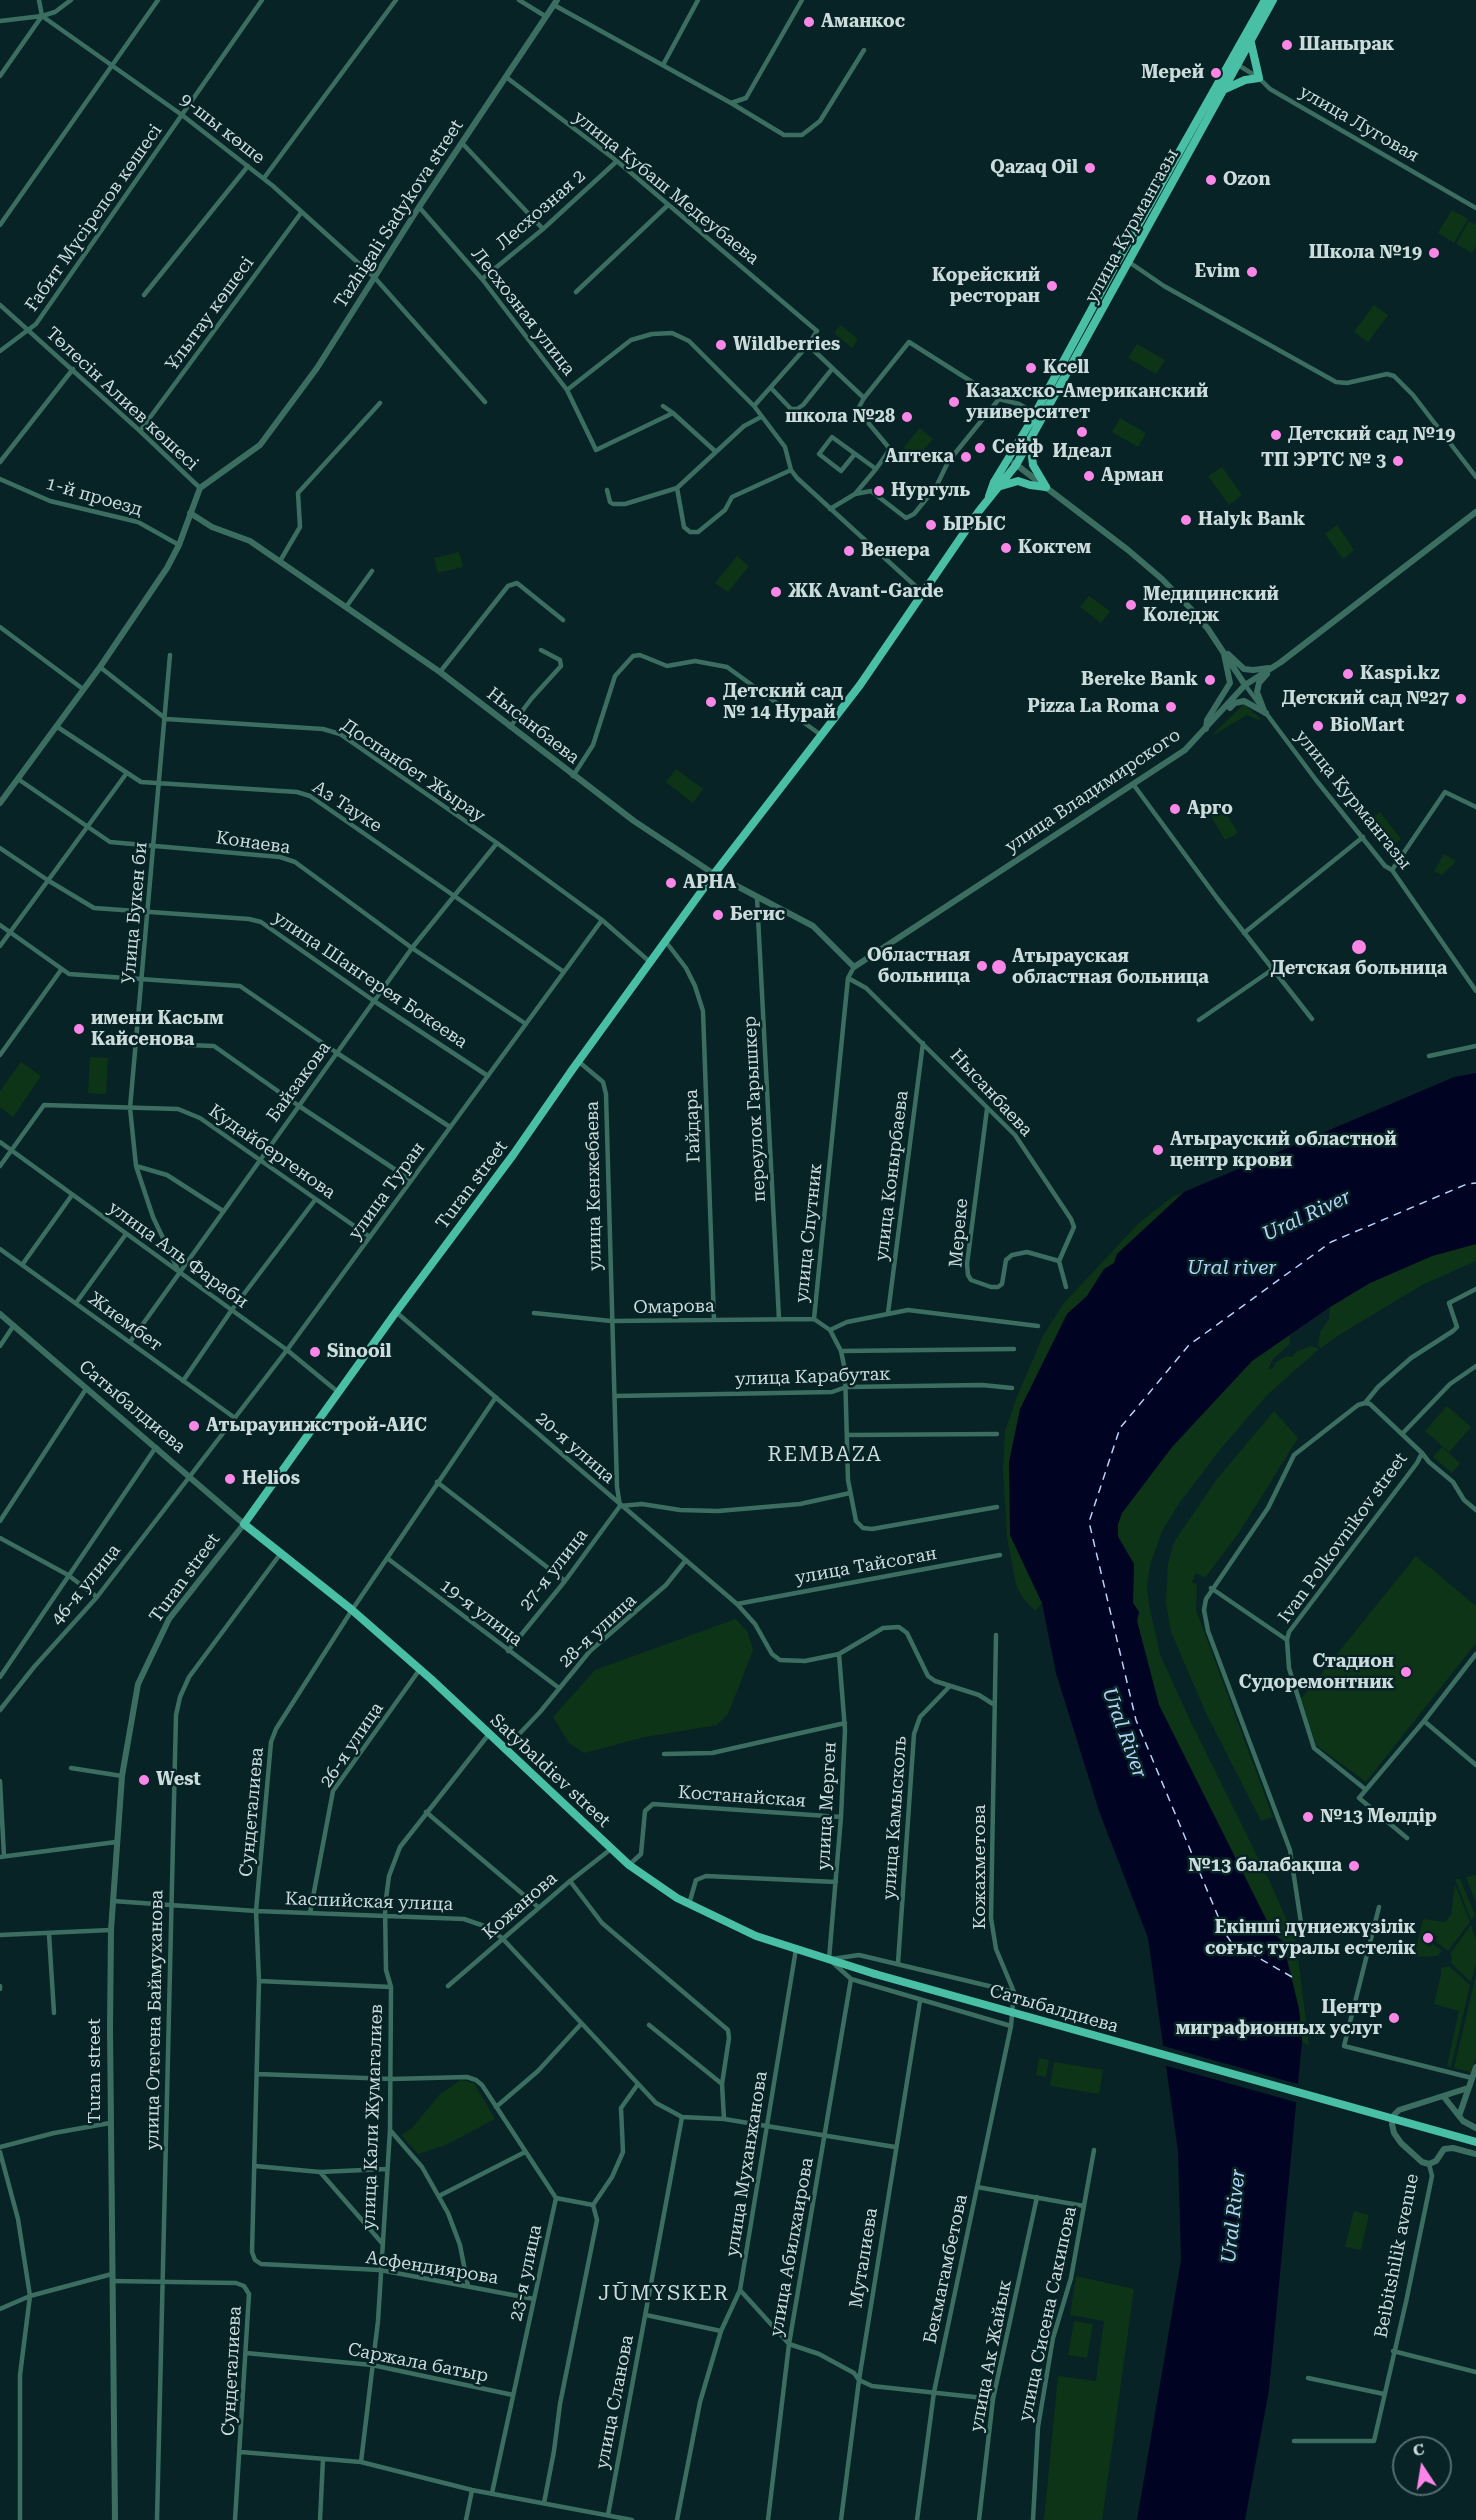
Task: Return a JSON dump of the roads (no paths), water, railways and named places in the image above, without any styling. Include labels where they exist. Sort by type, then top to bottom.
[{"type":"main road","name":"улица Курмангазы","points":[[989,497],[994,482],[1040,414],[1129,262],[1239,65],[1251,42],[1265,0]]},
{"type":"main road","name":"улица Курмангазы","points":[[714,874],[860,685],[989,497],[1000,487],[1016,465],[1040,414],[1231,60],[1263,11],[1273,0]]},
{"type":"main road","points":[[1225,90],[1245,80],[1258,78],[1251,42]]},
{"type":"main road","points":[[1030,439],[1031,460],[1046,487]]},
{"type":"main road","points":[[1000,487],[1018,481],[1046,487]]},
{"type":"main road","name":"Turan street","points":[[244,1524],[714,874]]},
{"type":"main road","name":"Satybaldiev street","points":[[244,1524],[352,1610],[420,1669],[629,1865],[689,1904],[756,1935],[874,1974]]},
{"type":"main road","name":"Сатыбалдиева","points":[[874,1974],[1476,2142]]},
{"type":"street","points":[[0,76],[42,16],[39,0]]},
{"type":"street","points":[[0,21],[42,16],[55,12],[71,0]]},
{"type":"street","points":[[0,225],[158,0]]},
{"type":"street","name":"Ғабит Мүсірепов көшесi","points":[[0,351],[36,324],[262,0]]},
{"type":"street","points":[[264,178],[396,0]]},
{"type":"street","points":[[519,0],[545,16]]},
{"type":"street","points":[[663,65],[698,0]]},
{"type":"street","points":[[731,103],[746,98],[802,0]]},
{"type":"street","points":[[555,2],[784,135],[802,135],[820,121],[864,50]]},
{"type":"street","name":"Tazhigali Sadykova street","points":[[200,488],[262,441],[317,368],[419,207],[555,2]]},
{"type":"street","name":"9-шы көше","points":[[42,16],[182,115],[264,178],[375,278],[484,402]]},
{"type":"street","name":"улица Луговая","points":[[1231,60],[1270,89],[1476,208]]},
{"type":"street","name":"улица Кубаш Медеубаева","points":[[506,77],[617,161],[817,331],[808,345]]},
{"type":"street","points":[[462,143],[543,229]]},
{"type":"street","name":"Лесхозная 2","points":[[482,279],[543,229],[617,161]]},
{"type":"street","points":[[144,295],[248,166]]},
{"type":"street","points":[[576,292],[668,205]]},
{"type":"street","name":"Лесхозная улица","points":[[419,207],[482,279],[567,390],[631,340],[652,334],[672,333],[689,341],[754,406],[785,447],[791,470],[830,509],[923,593]]},
{"type":"street","name":"Ұлытау көшесi","points":[[140,431],[301,213]]},
{"type":"street","points":[[1129,262],[1164,286],[1336,382],[1347,383],[1387,374],[1394,376],[1413,395],[1476,477]]},
{"type":"street","name":"Төлесін Алиев көшесі","points":[[0,305],[73,369],[200,488]]},
{"type":"street","points":[[830,509],[855,494],[876,470],[890,449],[858,409],[864,398],[909,342],[999,399],[1019,404],[1040,414]]},
{"type":"street","points":[[754,406],[808,345],[864,398]]},
{"type":"street","points":[[0,462],[73,369]]},
{"type":"street","points":[[771,388],[791,410],[797,409],[803,405],[832,369]]},
{"type":"street","points":[[567,390],[596,450],[673,413]]},
{"type":"street","points":[[855,494],[871,491],[906,519],[914,514],[936,487],[948,462],[999,399]]},
{"type":"street","points":[[280,561],[300,528],[298,493],[380,403]]},
{"type":"street","points":[[663,406],[716,452]]},
{"type":"street","points":[[607,490],[610,502],[625,504],[676,488],[744,426],[761,417]]},
{"type":"street","points":[[854,455],[842,471],[819,454],[832,437],[876,470]]},
{"type":"street","name":"улица Курмангазы","points":[[1009,459],[1128,550],[1162,579],[1192,610],[1223,650],[1266,713],[1385,866],[1392,870],[1476,991]]},
{"type":"street","points":[[676,488],[684,527],[690,532],[698,532],[725,510],[732,497],[791,470]]},
{"type":"street","name":"1-й проезд","points":[[0,479],[50,501],[138,522],[179,545]]},
{"type":"street","points":[[0,802],[100,667],[167,568],[179,545],[200,488]]},
{"type":"street","name":"улица Владимирского","points":[[854,967],[1185,750],[1245,685],[1273,667],[1476,512]]},
{"type":"street","name":"Нысанбаева","points":[[190,513],[212,527],[250,540],[440,672],[634,821],[714,874],[813,926],[854,967]]},
{"type":"street","points":[[346,607],[372,571]]},
{"type":"street","points":[[440,672],[508,586],[517,583],[563,620]]},
{"type":"street","points":[[0,627],[83,689]]},
{"type":"street","points":[[510,727],[531,698],[561,666],[560,660],[541,650]]},
{"type":"street","points":[[1223,650],[1244,669],[1273,667]]},
{"type":"street","points":[[1205,730],[1207,720],[1230,683],[1223,650]]},
{"type":"street","name":"Улица Букен би","points":[[170,655],[130,1108],[135,1166],[153,1217],[179,1272]]},
{"type":"street","points":[[573,776],[593,745],[615,676],[633,656],[640,655],[667,666],[695,661],[727,667],[821,735]]},
{"type":"street","points":[[100,667],[166,719]]},
{"type":"street","points":[[1266,713],[1257,692],[1259,683],[1273,667]]},
{"type":"street","points":[[1205,730],[1214,725],[1235,703],[1244,700],[1266,713]]},
{"type":"street","name":"Доспанбет Жырау","points":[[166,719],[332,731],[496,843],[602,920],[650,962]]},
{"type":"street","name":"Аз Тауке","points":[[56,726],[141,782],[305,794],[564,972]]},
{"type":"street","points":[[0,946],[126,774]]},
{"type":"street","name":"Конаева","points":[[18,779],[110,842],[287,858],[412,948],[526,1024]]},
{"type":"street","points":[[1133,784],[1244,933],[1312,1019]]},
{"type":"street","points":[[1392,870],[1445,792],[1476,807]]},
{"type":"street","points":[[1244,933],[1363,837]]},
{"type":"street","name":"Байзакова","points":[[130,1342],[412,948],[496,843]]},
{"type":"street","name":"улица Шангерея Бокеева","points":[[0,848],[94,908],[249,919],[261,922],[374,1001],[488,1076]]},
{"type":"street","name":"переулок Гарышкер","points":[[757,898],[779,1319]]},
{"type":"street","name":"улица Туран","points":[[190,1476],[287,1350],[602,920]]},
{"type":"street","points":[[0,925],[69,974],[240,986],[450,1127]]},
{"type":"street","name":"Гайдара","points":[[666,942],[691,977],[701,998],[703,1011],[714,1320]]},
{"type":"street","name":"улица Спутник","points":[[850,1493],[846,1387],[841,1352],[830,1330],[814,1319],[848,978],[854,967]]},
{"type":"street","points":[[1199,1020],[1273,969]]},
{"type":"street","points":[[0,1055],[62,970]]},
{"type":"street","name":"Нысанбаева","points":[[848,978],[866,988],[1015,1135],[1074,1227],[1059,1261]]},
{"type":"street","points":[[137,1042],[214,1046],[299,1106],[411,1180]]},
{"type":"street","name":"улица Конырбаева","points":[[888,1313],[923,1043]]},
{"type":"street","points":[[1429,1056],[1476,1046]]},
{"type":"street","name":"улица Кенжебаева","points":[[578,1061],[596,1076],[605,1088],[611,1322],[617,1487],[620,1506]]},
{"type":"street","name":"Кудайбергенова","points":[[11,1150],[44,1105],[178,1109],[191,1113],[261,1158],[315,1200],[370,1237]]},
{"type":"street","name":"Мереке","points":[[987,1109],[967,1264],[968,1275],[971,1280],[998,1287],[1002,1284],[1006,1260],[1012,1255],[1027,1252],[1059,1261]]},
{"type":"street","name":"улица Аль Фараби","points":[[0,1142],[287,1350],[338,1392]]},
{"type":"street","points":[[0,1166],[11,1150]]},
{"type":"street","points":[[135,1166],[166,1175],[223,1211]]},
{"type":"street","points":[[22,1265],[72,1195]]},
{"type":"street","points":[[183,1381],[231,1311],[315,1200]]},
{"type":"street","points":[[76,1303],[126,1234]]},
{"type":"street","name":"Жиембет","points":[[0,1249],[235,1418]]},
{"type":"street","points":[[1059,1261],[1066,1287]]},
{"type":"street","points":[[1365,1403],[1378,1387],[1411,1358],[1457,1327],[1449,1303],[1476,1289]]},
{"type":"street","points":[[830,1330],[847,1322],[908,1310],[1038,1326]]},
{"type":"street","name":"20-я улица","points":[[396,1312],[737,1604],[755,1624],[772,1654],[780,1660],[805,1661],[839,1654]]},
{"type":"street","name":"Омарова","points":[[534,1313],[611,1322],[814,1319]]},
{"type":"street","name":"Сатыбалдиева","points":[[0,1314],[244,1524]]},
{"type":"street","points":[[0,1346],[14,1325]]},
{"type":"street","points":[[841,1352],[1014,1349]]},
{"type":"street","points":[[1402,1434],[1450,1384],[1476,1366]]},
{"type":"street","name":"улица Карабутак","points":[[615,1396],[832,1392],[846,1387],[982,1385],[1012,1388]]},
{"type":"street","points":[[0,1521],[86,1389]]},
{"type":"street","name":"Сундеталиева","points":[[255,2260],[252,2252],[259,1981],[256,1911],[271,1742],[276,1729],[352,1610],[496,1397]]},
{"type":"street","points":[[1303,1936],[1290,1850],[1208,1631],[1204,1610],[1206,1599],[1211,1588],[1268,1508],[1294,1455],[1358,1405],[1370,1404],[1429,1462],[1453,1482],[1464,1500],[1476,1510]]},
{"type":"street","points":[[847,1435],[997,1434]]},
{"type":"street","name":"46-я улица","points":[[0,1677],[156,1447]]},
{"type":"street","name":"Ivan Polkovnikov street","points":[[1365,1789],[1314,1748],[1289,1668],[1287,1640],[1289,1632],[1417,1463],[1422,1453]]},
{"type":"street","name":"46-я улица","points":[[0,1710],[34,1667],[97,1597],[190,1476]]},
{"type":"street","points":[[437,1482],[565,1581]]},
{"type":"street","points":[[620,1506],[642,1504],[680,1510],[718,1511],[800,1504],[850,1493]]},
{"type":"street","name":"улица Тайсоган","points":[[850,1493],[856,1521],[863,1528],[872,1529],[998,1507]]},
{"type":"street","name":"27-я улица","points":[[508,1650],[565,1581],[620,1506]]},
{"type":"street","name":"Turan street","points":[[114,2520],[110,2123],[111,1930],[122,1776],[138,1684],[169,1619],[244,1524]]},
{"type":"street","points":[[0,1538],[68,1575],[97,1597]]},
{"type":"street","name":"улица Отегена Баймуханова","points":[[157,2520],[176,1715],[180,1697],[189,1677],[281,1553]]},
{"type":"street","name":"улица Тайсоган","points":[[737,1604],[1000,1555]]},
{"type":"street","name":"19-я улица","points":[[387,1558],[558,1688]]},
{"type":"street","name":"28-я улица","points":[[505,1749],[540,1713],[590,1651],[666,1585],[686,1560]]},
{"type":"street","name":"Ivan Polkovnikov street","points":[[1211,1588],[1287,1640]]},
{"type":"street","points":[[839,1654],[883,1628],[899,1627],[907,1633],[928,1676],[935,1682],[966,1689],[993,1704]]},
{"type":"street","name":"Кожахметова","points":[[996,1635],[991,1918],[996,1950],[1014,1992],[1011,2026]]},
{"type":"street","name":"улица Мерген","points":[[829,1959],[841,1817],[845,1723],[839,1654]]},
{"type":"street","points":[[1407,1838],[1359,1798],[1424,1721],[1476,1654]]},
{"type":"street","name":"26-я улица","points":[[310,1913],[333,1791],[420,1669]]},
{"type":"street","name":"улица Камысколь","points":[[898,1963],[914,1734],[920,1717],[949,1687]]},
{"type":"street","points":[[1424,1721],[1476,1765]]},
{"type":"street","points":[[664,1754],[712,1753],[845,1723]]},
{"type":"street","name":"улица Кали Жумагалиев","points":[[361,2462],[378,2321],[390,2130],[391,1987],[386,1970],[389,1876],[400,1847],[489,1734]]},
{"type":"street","points":[[70,1768],[122,1776]]},
{"type":"street","points":[[0,1781],[2,1856],[116,1842]]},
{"type":"street","name":"Костанайская","points":[[629,1865],[641,1854],[645,1811],[653,1804],[841,1817]]},
{"type":"street","points":[[426,1812],[538,1907]]},
{"type":"street","name":"Кожанова","points":[[448,1986],[538,1907],[612,1850]]},
{"type":"street","points":[[689,1904],[696,1880],[706,1876],[836,1882]]},
{"type":"street","points":[[570,1881],[602,1923],[728,2030],[729,2038],[722,2084],[724,2119]]},
{"type":"street","name":"Каспийская улица","points":[[113,1901],[171,1907],[464,1919],[487,1927],[502,1938],[656,2103],[682,2117],[724,2119],[895,2147]]},
{"type":"street","points":[[1379,1907],[1344,2046],[1472,2078]]},
{"type":"street","points":[[0,1935],[111,1930]]},
{"type":"street","points":[[49,1934],[54,2013]]},
{"type":"street","name":"улица Муханжанова","points":[[677,2520],[700,2402],[721,2331],[740,2290],[796,1948]]},
{"type":"street","points":[[829,1959],[859,1955],[1014,1992]]},
{"type":"street","points":[[829,1959],[850,1979],[1011,2026]]},
{"type":"street","name":"улица Абилхаирова","points":[[768,2520],[789,2344],[850,1979]]},
{"type":"street","points":[[259,1981],[391,1987]]},
{"type":"street","name":"Муталиева","points":[[841,2520],[859,2380],[920,2001]]},
{"type":"street","points":[[496,2107],[538,2071],[582,2024]]},
{"type":"street","points":[[649,2025],[722,2084]]},
{"type":"street","name":"Бекмагамбетова","points":[[917,2520],[934,2392],[1011,2026]]},
{"type":"street","points":[[1459,2116],[1476,2067]]},
{"type":"street","points":[[257,2074],[392,2079],[467,2077],[476,2079],[556,2198],[593,2205]]},
{"type":"street","points":[[593,2205],[612,2178],[623,2152],[621,2108],[638,2084]]},
{"type":"street","name":"Beibitshilik avenue","points":[[1294,2441],[1374,2441],[1432,2176],[1429,2164],[1422,2162],[1394,2133],[1394,2115],[1400,2110],[1468,2088]]},
{"type":"street","points":[[1444,2097],[1468,2125],[1476,2128]]},
{"type":"street","name":"улица Сланова","points":[[608,2515],[682,2117]]},
{"type":"street","points":[[0,2147],[54,2133],[110,2123]]},
{"type":"street","points":[[390,2130],[422,2167],[448,2213],[460,2245],[468,2286]]},
{"type":"street","points":[[1429,2164],[1436,2161],[1444,2149],[1453,2148],[1476,2154]]},
{"type":"street","name":"улица Сисена Сакипова","points":[[1033,2520],[1038,2427],[1053,2338],[1071,2278],[1094,2150]]},
{"type":"street","points":[[0,2152],[18,2219],[30,2296],[20,2375],[20,2520]]},
{"type":"street","points":[[439,2196],[525,2152]]},
{"type":"street","points":[[255,2166],[320,2172],[386,2169]]},
{"type":"street","points":[[320,2172],[382,2243]]},
{"type":"street","points":[[977,2187],[1084,2206]]},
{"type":"street","name":"улица Ак Жайык","points":[[979,2520],[993,2399],[1037,2197]]},
{"type":"street","name":"23-я улица","points":[[492,2493],[556,2198]]},
{"type":"street","points":[[544,2503],[560,2404],[597,2220],[593,2205]]},
{"type":"street","name":"Асфендиярова","points":[[255,2260],[261,2264],[380,2270],[534,2299]]},
{"type":"street","name":"Сундеталиева","points":[[0,2309],[30,2296],[112,2277],[163,2282],[236,2283],[244,2286],[249,2294],[235,2520]]},
{"type":"street","points":[[740,2290],[789,2344],[819,2354],[854,2373],[859,2380],[872,2386],[993,2399]]},
{"type":"street","points":[[645,2315],[721,2331]]},
{"type":"street","points":[[1393,2351],[1476,2372]]},
{"type":"street","name":"Саржала батыр","points":[[246,2353],[372,2365],[513,2395]]},
{"type":"street","points":[[1308,2378],[1384,2394]]},
{"type":"street","points":[[241,2452],[361,2462],[472,2490],[632,2520]]},
{"type":"street","points":[[320,2520],[323,2459]]},
{"type":"street","points":[[466,2520],[472,2490]]},
{"type":"water","name":"Ural river","points":[[1476,1073],[1476,1244],[1432,1256],[1370,1283],[1330,1307],[1252,1361],[1172,1447],[1122,1513],[1118,1524],[1118,1537],[1134,1564],[1133,1603],[1139,1612],[1137,1621],[1159,1705],[1273,1933],[1288,1947],[1286,1956],[1299,2009],[1302,2041],[1269,2390],[1245,2520],[1137,2520],[1181,2260],[1178,2151],[1148,1938],[1099,1811],[1056,1673],[1042,1603],[1010,1535],[1009,1462],[1020,1409],[1067,1314],[1087,1296],[1104,1269],[1114,1263],[1117,1254],[1184,1192],[1454,1077]]},
{"type":"place","name":"Аманкос","points":[[809,22]]},
{"type":"place","name":"Шанырак","points":[[1287,45]]},
{"type":"place","name":"Мерей","points":[[1216,73]]},
{"type":"place","name":"Qazaq Oil","points":[[1090,168]]},
{"type":"place","name":"Ozon","points":[[1211,180]]},
{"type":"place","name":"Школа №19","points":[[1434,253]]},
{"type":"place","name":"Evim","points":[[1252,272]]},
{"type":"place","name":"Корейский ресторан","points":[[1052,286]]},
{"type":"place","name":"Wildberries","points":[[721,345]]},
{"type":"place","name":"Kcell","points":[[1031,368]]},
{"type":"place","name":"Казахско-Американский университет","points":[[954,402]]},
{"type":"place","name":"школа №28","points":[[907,417]]},
{"type":"place","name":"Идеал","points":[[1082,432]]},
{"type":"place","name":"Детский сад №19","points":[[1276,435]]},
{"type":"place","name":"Сейф","points":[[980,448]]},
{"type":"place","name":"Аптека","points":[[966,457]]},
{"type":"place","name":"ТП ЭРТС № 3","points":[[1398,461]]},
{"type":"place","name":"Арман","points":[[1089,476]]},
{"type":"place","name":"Нургуль","points":[[879,491]]},
{"type":"place","name":"Halyk Bank","points":[[1186,520]]},
{"type":"place","name":"ЫРЫС","points":[[931,525]]},
{"type":"place","name":"Коктем","points":[[1006,548]]},
{"type":"place","name":"Венера","points":[[849,551]]},
{"type":"place","name":"ЖК Avant-Garde","points":[[776,592]]},
{"type":"place","name":"Медицинский Коледж","points":[[1131,605]]},
{"type":"place","name":"Kaspi.kz","points":[[1348,674]]},
{"type":"place","name":"Bereke Bank","points":[[1210,680]]},
{"type":"place","name":"Детский сад №27","points":[[1461,699]]},
{"type":"place","name":"Детский сад № 14 Нурай","points":[[711,702]]},
{"type":"place","name":"Pizza La Roma","points":[[1171,707]]},
{"type":"place","name":"BioMart","points":[[1318,726]]},
{"type":"place","name":"Арго","points":[[1175,809]]},
{"type":"place","name":"АРНА","points":[[671,883]]},
{"type":"place","name":"Бегис","points":[[718,915]]},
{"type":"place","name":"Детская больница","points":[[1359,947]]},
{"type":"place","name":"Областная больница","points":[[982,966]]},
{"type":"place","name":"Атырауская областная больница","points":[[999,967]]},
{"type":"place","name":"имени Касым Кайсенова","points":[[79,1029]]},
{"type":"place","name":"Атырауский областной центр крови","points":[[1158,1150]]},
{"type":"place","name":"Sinooil","points":[[315,1352]]},
{"type":"place","name":"Атырауинжстрой-АИС","points":[[194,1426]]},
{"type":"place","name":"Helios","points":[[230,1479]]},
{"type":"place","name":"Стадион Судоремонтник","points":[[1406,1672]]},
{"type":"place","name":"West","points":[[144,1780]]},
{"type":"place","name":"№13 Мөлдiр","points":[[1308,1817]]},
{"type":"place","name":"№13 балабақша","points":[[1354,1866]]},
{"type":"place","name":"Екінші дүниежүзілік соғыс туралы естелік","points":[[1428,1938]]},
{"type":"place","name":"Центр миграфионных услуг","points":[[1394,2018]]},
{"type":"district","name":"REMBAZA","points":[[825,1455]]},
{"type":"district","name":"JŪMYSKER","points":[[664,2294]]},
{"type":"water label","name":"Ural River","points":[[1307,1216]]},
{"type":"water label","name":"Ural River","points":[[1124,1733]]},
{"type":"water label","name":"Ural River","points":[[1234,2216]]}]
